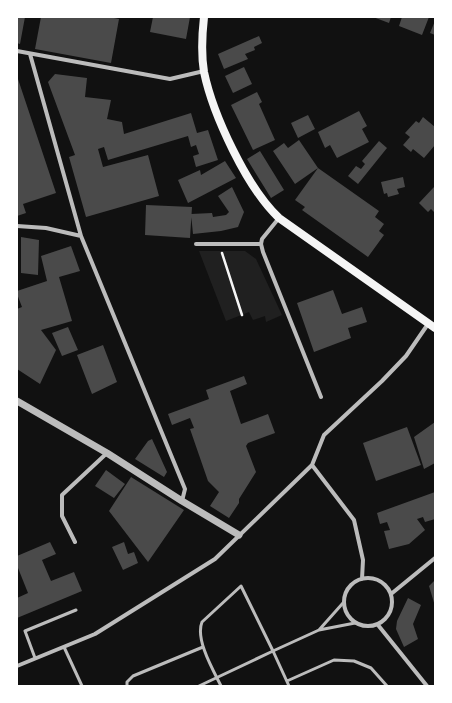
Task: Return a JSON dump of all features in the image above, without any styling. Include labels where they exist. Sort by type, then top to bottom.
[{"type":"main road","points":[[204,17],[202,33],[204,71],[214,107],[242,166],[269,209],[279,218],[431,326]]},
{"type":"street","points":[[17,51],[170,79],[204,71]]},
{"type":"street","points":[[30,54],[81,236],[185,489],[182,501]]},
{"type":"street","points":[[279,218],[262,239],[261,244],[321,397]]},
{"type":"street","points":[[17,226],[46,228],[81,236]]},
{"type":"street","points":[[196,244],[261,244]]},
{"type":"street","points":[[17,666],[95,634],[215,559],[312,465],[324,434],[382,381],[406,356],[431,326]]},
{"type":"street","points":[[17,401],[107,453],[182,501],[240,535]]},
{"type":"street","points":[[75,542],[62,516],[62,495],[107,453]]},
{"type":"street","points":[[312,465],[354,520],[363,560],[362,579]]},
{"type":"street","points":[[391,594],[435,558]]},
{"type":"street","points":[[370,578],[378,580],[391,594],[392,603],[390,613],[384,621],[371,627],[361,626],[355,623],[348,617],[343,603],[345,594],[349,587],[362,579],[370,578]]},
{"type":"street","points":[[378,625],[427,686]]},
{"type":"lane","points":[[221,686],[203,647],[199,628],[202,622],[241,586],[289,686]]},
{"type":"lane","points":[[319,630],[343,603]]},
{"type":"lane","points":[[35,658],[25,631],[76,610]]},
{"type":"lane","points":[[199,686],[319,630],[355,623]]},
{"type":"lane","points":[[64,647],[82,686]]},
{"type":"lane","points":[[127,686],[127,682],[133,676],[203,647]]},
{"type":"lane","points":[[287,681],[334,660],[354,661],[371,668],[387,686]]},
{"type":"path","points":[[219,244],[242,315]]},
{"type":"shaded area","points":[[199,251],[245,251],[256,259],[282,315],[266,322],[265,316],[253,320],[249,312],[226,321]]},
{"type":"building","points":[[17,17],[25,17],[20,44],[17,43]]},
{"type":"building","points":[[41,17],[109,17],[119,19],[111,63],[35,49]]},
{"type":"building","points":[[153,17],[190,17],[186,39],[150,32]]},
{"type":"building","points":[[373,17],[391,17],[389,23]]},
{"type":"building","points":[[402,17],[429,17],[422,35],[399,26]]},
{"type":"building","points":[[435,21],[435,35],[430,33]]},
{"type":"building","points":[[259,36],[262,43],[254,47],[255,50],[245,54],[248,59],[224,69],[218,54]]},
{"type":"building","points":[[244,67],[252,84],[233,93],[225,76]]},
{"type":"building","points":[[55,74],[87,78],[85,97],[111,100],[107,119],[122,122],[124,134],[191,113],[197,133],[208,130],[218,160],[196,167],[193,156],[199,154],[196,145],[191,147],[188,136],[108,160],[104,147],[98,149],[103,167],[148,155],[159,196],[86,217],[69,157],[75,155],[48,82]]},
{"type":"building","points":[[17,76],[56,193],[23,204],[26,213],[17,216]]},
{"type":"building","points":[[257,92],[262,102],[259,104],[275,140],[253,150],[231,105]]},
{"type":"building","points":[[359,111],[367,126],[362,129],[369,142],[337,158],[330,145],[325,148],[318,132]]},
{"type":"building","points":[[308,115],[315,129],[298,138],[291,123]]},
{"type":"building","points":[[423,117],[435,127],[435,145],[424,158],[413,149],[411,152],[403,145],[410,137],[405,133],[416,121],[419,123]]},
{"type":"building","points":[[299,140],[318,168],[295,184],[273,151],[284,143],[288,148]]},
{"type":"building","points":[[379,141],[387,148],[358,184],[348,176],[356,166],[361,169],[365,164],[362,161]]},
{"type":"building","points":[[260,151],[284,190],[271,198],[247,159]]},
{"type":"building","points":[[225,161],[236,178],[188,203],[178,180],[200,170],[201,175]]},
{"type":"building","points":[[318,168],[379,211],[375,217],[384,224],[379,231],[384,235],[368,257],[302,210],[305,207],[295,200]]},
{"type":"building","points":[[403,177],[405,187],[397,189],[399,194],[388,197],[387,193],[384,194],[381,182]]},
{"type":"building","points":[[232,187],[244,212],[238,227],[221,231],[193,234],[191,214],[212,213],[213,217],[226,215],[229,212],[218,196]]},
{"type":"building","points":[[434,187],[435,213],[431,209],[428,212],[419,203]]},
{"type":"building","points":[[146,205],[192,207],[190,238],[145,235]]},
{"type":"building","points":[[21,237],[39,240],[38,275],[21,273]]},
{"type":"building","points":[[71,246],[80,271],[59,277],[72,321],[41,330],[56,350],[40,384],[17,369],[17,309],[22,307],[17,291],[47,281],[41,256]]},
{"type":"building","points":[[333,290],[342,314],[362,307],[367,322],[348,328],[351,338],[314,352],[297,303]]},
{"type":"building","points":[[68,327],[78,350],[62,356],[52,333]]},
{"type":"building","points":[[103,345],[117,382],[92,394],[77,355]]},
{"type":"building","points":[[244,376],[247,384],[230,391],[241,424],[268,414],[275,433],[248,443],[246,446],[256,472],[229,518],[210,506],[219,492],[208,481],[190,429],[194,428],[190,418],[172,425],[168,414],[209,399],[206,390]]},
{"type":"building","points":[[435,422],[435,463],[424,469],[414,437]]},
{"type":"building","points":[[407,427],[421,465],[376,481],[363,443]]},
{"type":"building","points":[[152,439],[167,472],[164,477],[135,459],[148,441]]},
{"type":"building","points":[[106,470],[125,484],[114,498],[95,486]]},
{"type":"building","points":[[131,477],[184,510],[148,562],[109,511]]},
{"type":"building","points":[[435,492],[435,519],[425,522],[423,517],[417,519],[425,530],[409,544],[389,549],[384,531],[390,530],[387,522],[380,524],[377,513]]},
{"type":"building","points":[[50,542],[56,554],[42,560],[51,581],[74,572],[82,591],[17,618],[17,598],[28,593],[18,568],[17,556]]},
{"type":"building","points":[[124,542],[128,554],[134,552],[138,563],[123,570],[112,547]]},
{"type":"building","points":[[435,580],[435,606],[429,586]]},
{"type":"building","points":[[408,598],[421,605],[413,624],[418,639],[404,647],[396,629],[397,621]]}]
